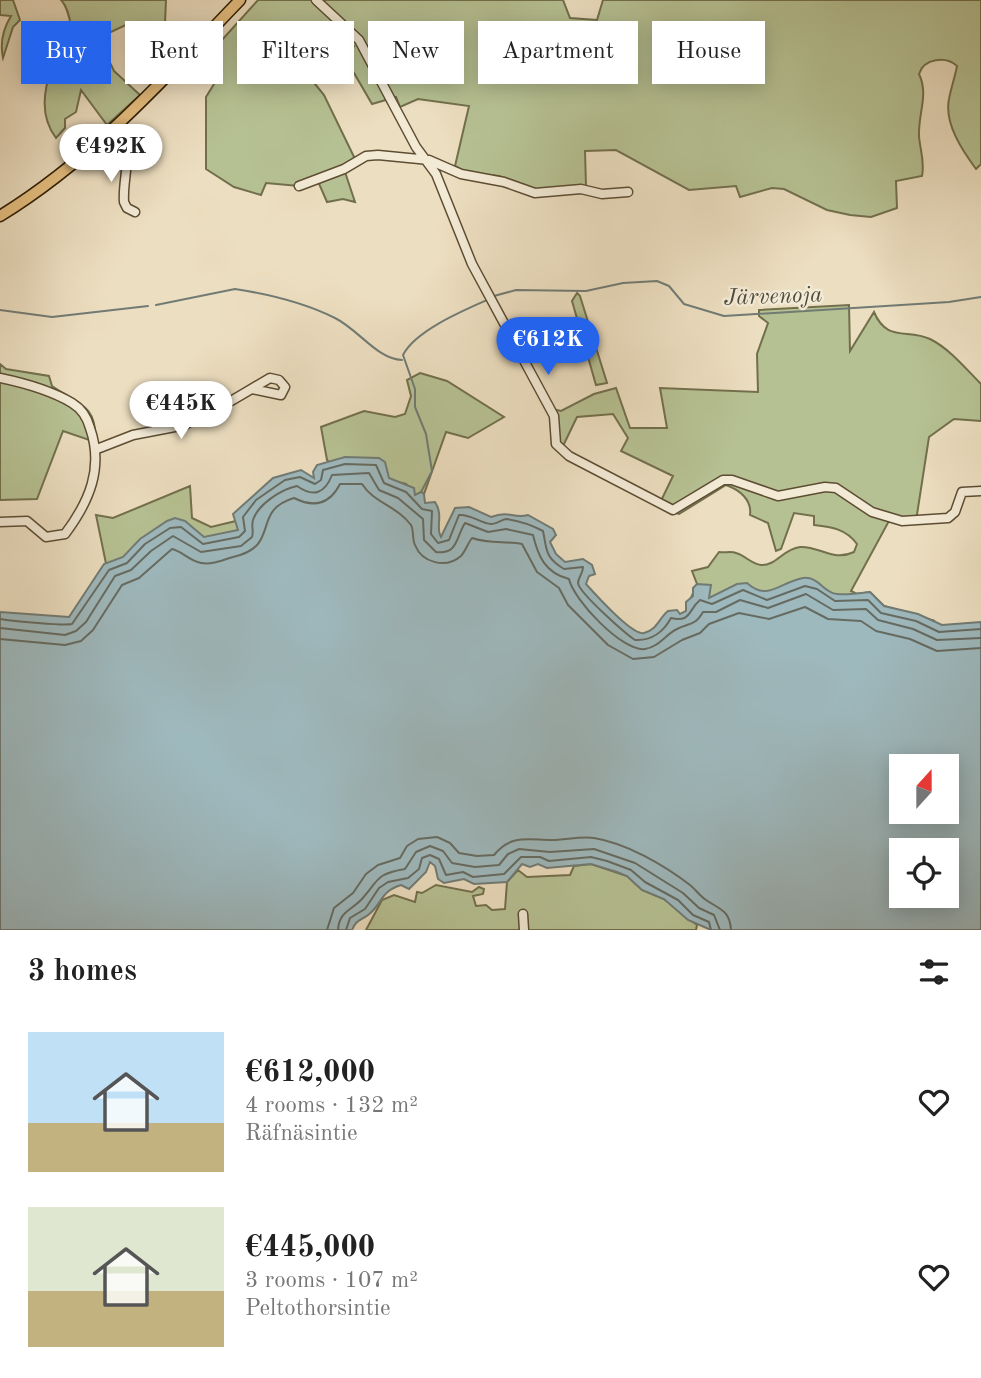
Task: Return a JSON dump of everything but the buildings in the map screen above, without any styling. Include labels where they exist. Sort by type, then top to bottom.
[{"type":"main road","points":[[0,216],[42,188],[116,127],[240,0]]},
{"type":"street","points":[[316,0],[359,40],[423,159],[436,174],[472,264],[554,416],[556,444],[581,464],[673,510],[723,480],[732,480],[778,496],[825,487],[836,488],[872,512],[902,521],[948,518],[955,512],[962,492],[981,491]]},
{"type":"street","points":[[116,127],[125,136],[127,148],[124,202],[135,212]]},
{"type":"street","points":[[299,187],[344,169],[366,156],[423,159],[461,174],[504,182],[535,193],[581,189],[602,194],[628,192]]},
{"type":"street","points":[[0,378],[41,389],[72,402],[87,419],[96,449],[94,481],[65,534],[46,537],[27,521],[0,523]]},
{"type":"street","points":[[96,449],[133,435],[186,425],[203,412],[252,389]]},
{"type":"street","points":[[523,914],[524,930]]},
{"type":"green space","points":[[0,0],[13,0],[20,20],[13,27],[3,58],[3,37],[11,16],[0,15]]},
{"type":"green space","points":[[61,0],[166,0],[165,21],[125,21],[125,25],[111,32],[111,21],[69,21]]},
{"type":"green space","points":[[258,0],[563,0],[570,18],[597,20],[603,0],[981,0],[981,164],[976,169],[971,162],[955,136],[949,117],[949,99],[957,66],[936,60],[926,65],[919,74],[923,89],[919,128],[922,176],[896,181],[897,208],[871,217],[827,210],[784,189],[772,188],[740,197],[736,186],[689,190],[616,150],[585,151],[586,186],[540,191],[499,176],[468,173],[455,166],[469,106],[418,99],[400,107],[396,97],[372,104],[354,73],[354,21],[239,21]]},
{"type":"green space","points":[[237,23],[237,84],[315,84],[324,95],[356,161],[344,169],[355,202],[343,199],[327,202],[317,179],[299,186],[266,183],[261,195],[234,187],[206,169],[206,97],[214,84],[223,84],[223,39]]},
{"type":"green space","points":[[111,65],[125,84],[140,95],[107,125],[81,90],[76,112],[65,119],[65,128],[56,138],[47,121],[47,84],[111,84]]},
{"type":"green space","points":[[577,293],[607,383],[596,385],[572,301]]},
{"type":"green space","points":[[849,305],[850,351],[874,312],[885,328],[922,336],[937,343],[981,384],[981,421],[954,419],[929,437],[916,521],[890,519],[851,591],[857,594],[870,592],[884,606],[935,621],[690,600],[697,584],[692,571],[708,567],[719,552],[734,552],[754,563],[766,565],[794,548],[807,547],[833,555],[846,555],[854,552],[857,544],[838,530],[814,525],[814,516],[794,513],[781,549],[776,551],[768,523],[750,515],[744,496],[726,485],[679,514],[658,507],[673,476],[621,451],[628,438],[613,414],[577,417],[563,446],[557,438],[553,409],[561,411],[594,394],[616,388],[630,428],[667,428],[660,388],[758,392],[757,354],[768,323],[759,316],[759,310]]},
{"type":"green space","points":[[0,364],[6,369],[49,376],[52,386],[84,406],[93,420],[95,442],[63,431],[37,499],[0,500]]},
{"type":"green space","points":[[420,373],[447,381],[504,417],[468,438],[446,432],[424,494],[421,492],[415,496],[406,484],[335,467],[327,460],[321,427],[364,411],[395,417],[405,414],[411,396],[407,380]]},
{"type":"green space","points":[[190,486],[192,518],[211,527],[236,521],[246,540],[110,583],[96,515],[113,518]]},
{"type":"green space","points":[[591,864],[627,876],[642,890],[664,899],[697,925],[696,930],[366,930],[382,900],[394,895],[415,902],[417,892],[422,893],[436,885],[472,892],[479,887],[484,889],[483,894],[473,896],[476,906],[486,905],[492,910],[505,909],[507,882],[518,870],[527,877],[570,875],[574,866]]},
{"type":"water","points":[[345,457],[379,458],[385,462],[389,478],[414,488],[415,495],[421,492],[424,494],[425,503],[435,502],[439,512],[441,537],[455,508],[469,507],[491,517],[503,514],[528,515],[553,529],[556,535],[550,542],[556,554],[565,562],[583,559],[592,565],[595,574],[589,576],[586,584],[614,613],[639,632],[652,629],[668,611],[677,610],[680,614],[686,611],[686,602],[693,596],[693,588],[697,584],[711,585],[709,598],[737,584],[747,583],[761,591],[768,591],[803,578],[813,580],[832,593],[870,592],[884,606],[918,614],[942,625],[981,622],[981,930],[711,930],[688,920],[664,899],[642,890],[627,876],[591,864],[547,868],[538,864],[530,867],[522,864],[507,882],[474,884],[464,879],[444,883],[438,879],[435,866],[430,862],[426,872],[409,889],[401,885],[389,891],[373,911],[357,922],[352,930],[0,930],[0,612],[69,617],[104,564],[123,557],[140,539],[167,521],[175,518],[185,521],[204,537],[238,530],[233,514],[273,478],[301,470],[314,478],[313,472],[317,465]]},
{"type":"waterway","name":"Järvenoja","points":[[494,296],[516,290],[586,291],[623,283],[657,281],[669,286],[684,304],[724,316],[949,302],[981,297]]},
{"type":"waterway","points":[[156,305],[235,289],[260,294],[299,304],[335,318],[384,355],[402,360]]},
{"type":"waterway","name":"Järvenoja","points":[[421,492],[432,471],[426,434],[415,407],[415,389],[403,355],[409,346],[428,330],[487,300]]},
{"type":"waterway","points":[[0,310],[52,317],[148,306]]}]
